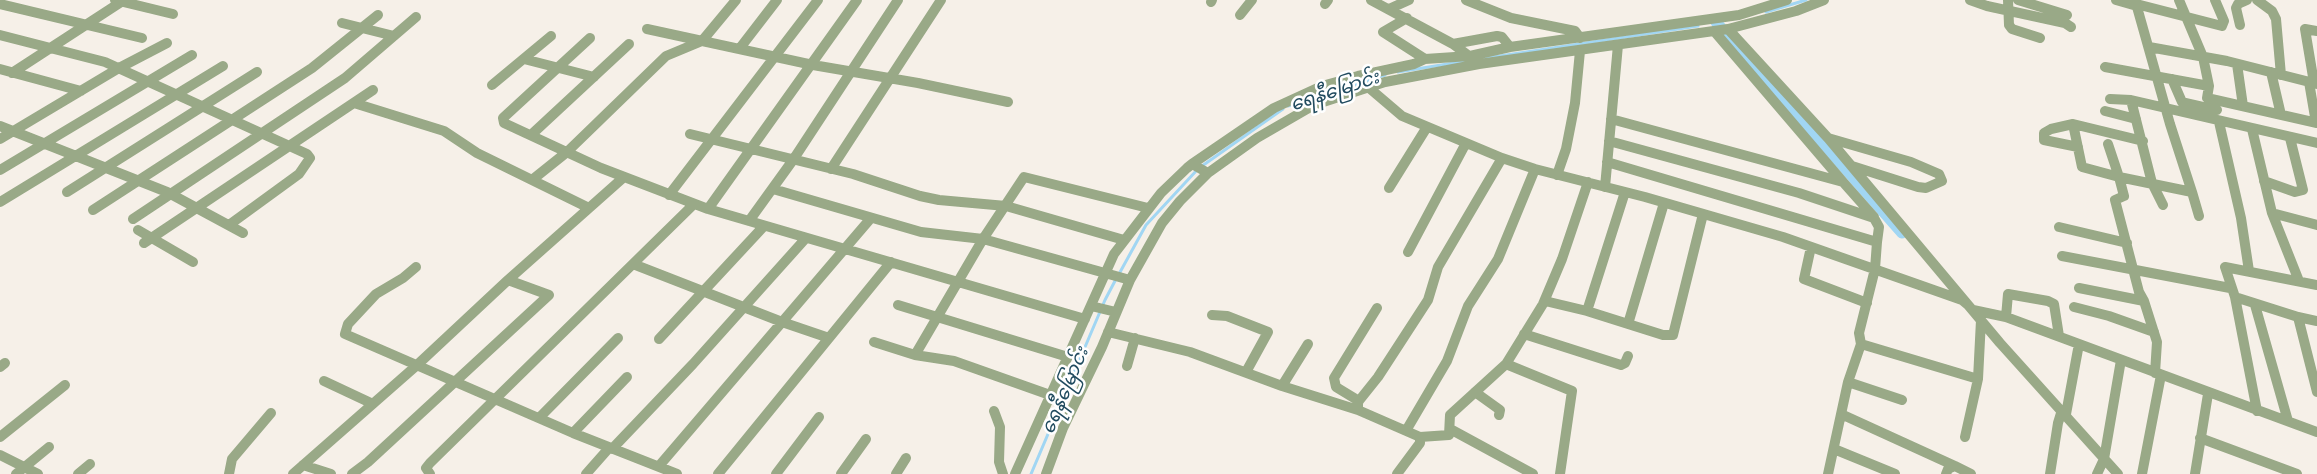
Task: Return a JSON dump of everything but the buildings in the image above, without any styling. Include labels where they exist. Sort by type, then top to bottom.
[{"type":"street","points":[[532,180],[567,152],[666,56],[702,41],[736,0]]},
{"type":"street","points":[[740,48],[777,0]]},
{"type":"street","points":[[669,195],[713,140],[818,0]]},
{"type":"street","points":[[708,209],[813,65],[857,0]]},
{"type":"street","points":[[749,221],[793,160],[898,0]]},
{"type":"street","points":[[831,169],[941,0]]},
{"type":"street","points":[[1240,15],[1252,0]]},
{"type":"street","points":[[1380,3],[1409,0]]},
{"type":"street","points":[[1466,0],[1511,18],[1575,31],[1580,38]]},
{"type":"street","points":[[1046,474],[1063,428],[1111,322],[1128,279],[1162,223],[1207,173],[1257,138],[1290,117],[1314,105],[1368,87],[1474,60],[1510,47],[1739,15],[1788,0]]},
{"type":"street","points":[[1015,474],[1085,319],[1107,275],[1114,254],[1161,193],[1193,165],[1274,108],[1322,86],[1379,70],[1414,64],[1425,59],[1474,60],[1580,51],[1728,29],[1796,11],[1824,0]]},
{"type":"street","points":[[1970,0],[2071,26]]},
{"type":"street","points":[[2008,0],[2007,10],[2012,29],[2040,38]]},
{"type":"street","points":[[2018,0],[2067,15]]},
{"type":"street","points":[[2116,0],[2136,3],[2224,26],[2215,0]]},
{"type":"street","points":[[2179,0],[2203,56],[2209,86],[2207,98],[2317,123],[2305,29],[2317,31]]},
{"type":"street","points":[[2240,25],[2236,8],[2238,4],[2247,0]]},
{"type":"street","points":[[2256,0],[2272,10],[2276,18],[2282,75]]},
{"type":"street","points":[[12,72],[86,25],[118,1],[173,14]]},
{"type":"street","points":[[1380,3],[1453,44],[1474,60]]},
{"type":"street","points":[[2136,3],[2199,216]]},
{"type":"street","points":[[0,4],[142,38]]},
{"type":"street","points":[[93,210],[312,68],[378,15]]},
{"type":"street","points":[[133,219],[345,78],[416,17]]},
{"type":"street","points":[[1407,18],[1383,32],[1417,52],[1425,59]]},
{"type":"street","points":[[342,23],[394,36]]},
{"type":"street","points":[[647,29],[813,65],[891,78],[1008,102]]},
{"type":"street","points":[[1728,29],[1852,166],[1968,305],[1981,326],[2062,416],[2118,474]]},
{"type":"street","points":[[1714,31],[1874,218],[1879,227],[1875,269],[1859,333],[1861,344],[1848,382],[1828,474]]},
{"type":"street","points":[[0,35],[105,62],[307,154],[310,158],[299,174],[229,225]]},
{"type":"street","points":[[492,85],[551,36]]},
{"type":"street","points":[[1453,44],[1497,36],[1502,37],[1510,47]]},
{"type":"street","points":[[590,38],[503,118],[504,123],[624,177],[708,209],[1085,319]]},
{"type":"street","points":[[0,139],[119,68],[168,43]]},
{"type":"street","points":[[531,135],[629,44]]},
{"type":"street","points":[[1605,187],[1618,45]]},
{"type":"street","points":[[2149,48],[2203,56],[2313,83]]},
{"type":"street","points":[[1557,175],[1566,149],[1575,103],[1580,51]]},
{"type":"street","points":[[0,170],[192,54]]},
{"type":"street","points":[[524,59],[594,77]]},
{"type":"street","points":[[2237,64],[2243,106]]},
{"type":"street","points":[[0,202],[74,155],[223,66]]},
{"type":"street","points":[[2104,67],[2209,86]]},
{"type":"street","points":[[0,69],[81,91]]},
{"type":"street","points":[[67,192],[257,72]]},
{"type":"street","points":[[2271,72],[2281,115]]},
{"type":"street","points":[[2172,79],[2182,102],[2217,110]]},
{"type":"street","points":[[1368,87],[1402,116],[1502,158],[1557,175],[1664,202],[1811,247],[1932,290],[1968,305],[2060,336],[2208,394],[2317,432]]},
{"type":"street","points":[[148,240],[373,90]]},
{"type":"street","points":[[2110,99],[2131,100],[2219,122],[2317,143]]},
{"type":"street","points":[[2131,100],[2143,141],[2152,183],[2163,205]]},
{"type":"street","points":[[354,103],[444,131],[477,153],[589,208]]},
{"type":"street","points":[[1276,109],[1290,117]]},
{"type":"street","points":[[2105,111],[2136,118]]},
{"type":"street","points":[[1611,119],[1843,182]]},
{"type":"street","points":[[2219,122],[2241,218],[2249,271]]},
{"type":"street","points":[[2073,124],[2082,167],[2118,177],[2192,192]]},
{"type":"street","points":[[2078,147],[2043,139],[2046,130],[2073,124],[2143,141]]},
{"type":"street","points":[[0,126],[170,193],[243,233]]},
{"type":"street","points":[[1390,188],[1427,127]]},
{"type":"street","points":[[2252,129],[2272,213],[2299,281]]},
{"type":"street","points":[[690,134],[831,169],[939,200],[1006,206],[1124,240]]},
{"type":"street","points":[[1828,138],[1911,162],[1939,174],[1942,181],[1926,188],[1918,187],[1852,166]]},
{"type":"street","points":[[2264,181],[2295,192],[2303,190],[2290,138]]},
{"type":"street","points":[[1609,141],[1798,193],[1874,218]]},
{"type":"street","points":[[1408,252],[1466,143]]},
{"type":"street","points":[[2108,144],[2124,196],[2115,200],[2139,292],[2144,301],[2158,349],[2158,374],[2142,474]]},
{"type":"street","points":[[1359,405],[1428,300],[1438,267],[1502,158]]},
{"type":"street","points":[[1607,162],[1877,242]]},
{"type":"street","points":[[1193,165],[1207,173]]},
{"type":"street","points":[[1409,425],[1447,361],[1468,306],[1498,259],[1535,169]]},
{"type":"street","points":[[293,474],[416,366],[508,280],[624,177]]},
{"type":"street","points":[[915,355],[983,239],[1024,177],[1148,208]]},
{"type":"street","points":[[1420,437],[1449,426],[1475,392],[1506,364],[1545,301],[1557,266],[1562,259],[1588,182]]},
{"type":"street","points":[[773,188],[921,232],[983,239],[1107,275],[1128,279]]},
{"type":"street","points":[[1587,311],[1626,192]]},
{"type":"street","points":[[1628,324],[1664,202]]},
{"type":"street","points":[[430,474],[426,468],[430,463],[694,204]]},
{"type":"street","points":[[2272,213],[2317,225]]},
{"type":"street","points":[[1545,301],[1587,311],[1663,335],[1669,336],[1675,333],[1703,214]]},
{"type":"street","points":[[659,466],[871,218]]},
{"type":"street","points":[[660,339],[764,226]]},
{"type":"street","points":[[2059,227],[2127,243]]},
{"type":"street","points":[[138,230],[148,240],[193,262]]},
{"type":"street","points":[[586,474],[743,308],[806,238]]},
{"type":"street","points":[[1811,247],[1804,279],[1867,303]]},
{"type":"street","points":[[2062,256],[2134,270],[2232,293],[2255,305],[2317,321]]},
{"type":"street","points":[[718,474],[891,262]]},
{"type":"street","points":[[633,264],[704,290],[743,308],[829,338]]},
{"type":"street","points":[[416,267],[403,278],[376,294],[348,324],[344,334],[611,449],[677,474]]},
{"type":"street","points":[[2257,411],[2225,267],[2317,285]]},
{"type":"street","points":[[352,474],[368,462],[455,383],[548,295],[508,280]]},
{"type":"street","points":[[2079,288],[2144,301]]},
{"type":"street","points":[[2006,317],[2008,294],[2048,301],[2054,304],[2060,336]]},
{"type":"street","points":[[898,305],[1068,357]]},
{"type":"street","points":[[2255,305],[2288,421]]},
{"type":"street","points":[[1092,307],[1135,338],[1247,369],[1283,383],[1359,405],[1409,425],[1420,437],[1420,443],[1396,474]]},
{"type":"street","points":[[2074,307],[2109,316],[2154,332]]},
{"type":"street","points":[[1359,405],[1336,387],[1334,378],[1377,308]]},
{"type":"street","points":[[1212,314],[1226,316],[1268,332],[1247,369]]},
{"type":"street","points":[[2298,316],[2317,392]]},
{"type":"street","points":[[1965,437],[1978,379],[1981,326]]},
{"type":"street","points":[[1524,334],[1621,365],[1625,363],[1628,356]]},
{"type":"street","points":[[539,418],[618,338]]},
{"type":"street","points":[[1127,366],[1135,338]]},
{"type":"street","points":[[874,342],[915,355],[954,361],[1050,396]]},
{"type":"street","points":[[1283,383],[1308,344]]},
{"type":"street","points":[[1861,344],[1978,379]]},
{"type":"street","points":[[2050,474],[2079,344]]},
{"type":"street","points":[[2097,474],[2104,459],[2121,360]]},
{"type":"street","points":[[1506,364],[1572,391],[1560,474]]},
{"type":"street","points":[[573,433],[627,378]]},
{"type":"street","points":[[324,381],[373,404]]},
{"type":"street","points":[[1848,382],[1902,400]]},
{"type":"street","points":[[0,437],[65,385]]},
{"type":"street","points":[[1475,392],[1500,410],[1499,415]]},
{"type":"street","points":[[2195,474],[2208,394]]},
{"type":"street","points":[[994,411],[1000,427],[999,462],[1003,474]]},
{"type":"street","points":[[229,474],[232,460],[271,413]]},
{"type":"street","points":[[1841,414],[1971,474]]},
{"type":"street","points":[[776,474],[819,417]]},
{"type":"street","points":[[1449,426],[1452,430],[1533,474]]},
{"type":"street","points":[[2200,438],[2295,474]]},
{"type":"street","points":[[841,474],[866,439]]},
{"type":"street","points":[[20,471],[49,447]]},
{"type":"street","points":[[1834,449],[1895,474]]},
{"type":"street","points":[[0,455],[20,471],[38,474]]},
{"type":"street","points":[[896,474],[906,458]]},
{"type":"street","points":[[78,474],[90,464]]},
{"type":"street","points":[[303,465],[331,474]]},
{"type":"street","points":[[1946,474],[1948,469],[1955,466]]},
{"type":"waterway","name":"ရေနီမြောင်း","points":[[1766,12],[1806,0]]},
{"type":"waterway","points":[[1716,22],[1902,233]]},
{"type":"waterway","name":"ရေနီမြောင်း","points":[[1480,59],[1698,26]]},
{"type":"waterway","name":"ရေနီမြောင်း","points":[[1398,72],[1466,61]]},
{"type":"waterway","name":"ရေနီမြောင်း","points":[[1288,106],[1385,75]]},
{"type":"waterway","name":"ရေနီမြောင်း","points":[[1202,166],[1283,109]]},
{"type":"waterway","name":"ရေနီမြောင်း","points":[[1119,274],[1146,225],[1197,170]]},
{"type":"waterway","name":"ရေနီမြောင်း","points":[[1031,474],[1105,300],[1116,279]]}]
